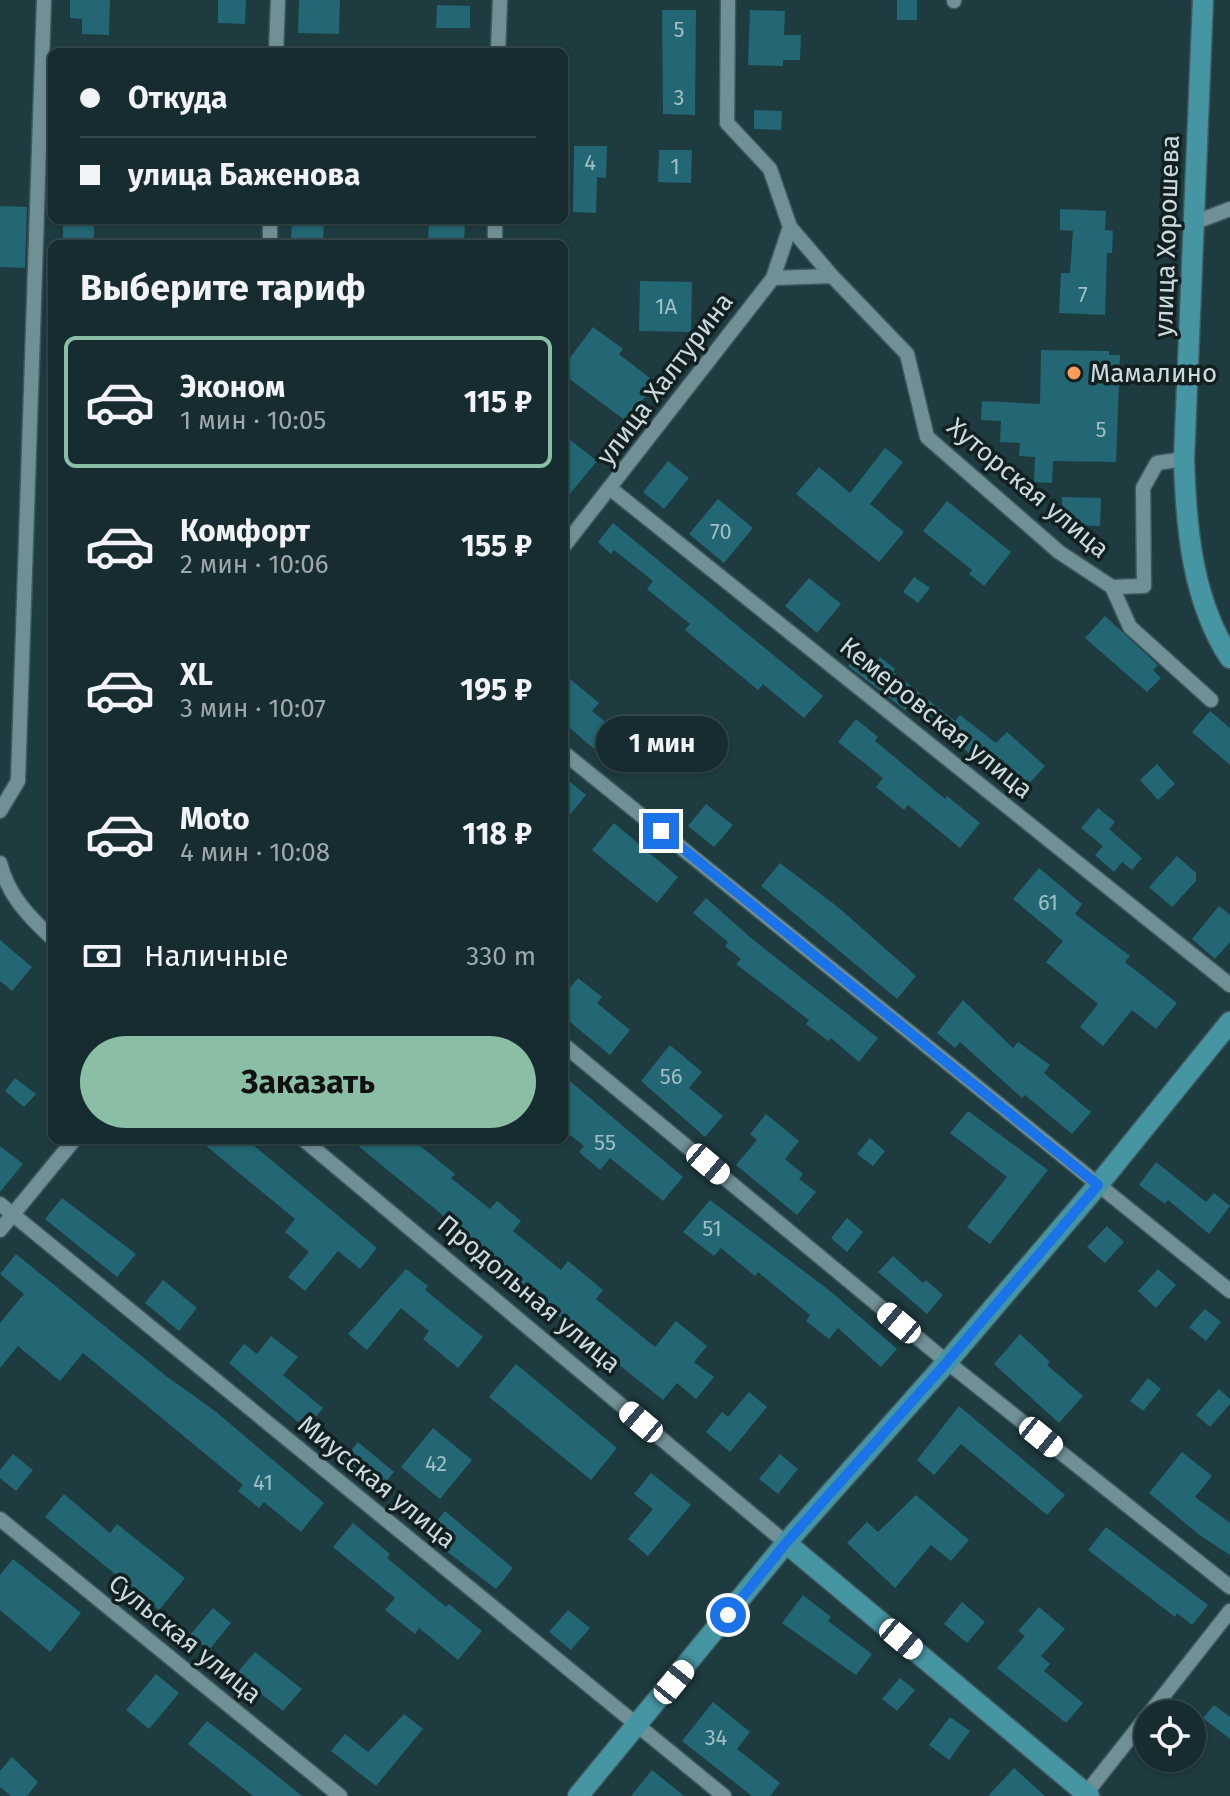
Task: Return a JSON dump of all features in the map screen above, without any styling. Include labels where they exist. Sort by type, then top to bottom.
[{"type":"main road","name":"улица Хорошева","points":[[1203,0],[1184,459],[1186,517],[1195,572],[1217,638],[1230,658]]},
{"type":"main road","points":[[578,1796],[786,1543],[947,1362],[1098,1185],[1230,1022]]},
{"type":"main road","name":"Продольная улица","points":[[786,1543],[1086,1795]]},
{"type":"street","points":[[0,811],[18,781],[44,0]]},
{"type":"street","points":[[276,48],[278,0]]},
{"type":"street","points":[[498,48],[500,0]]},
{"type":"street","points":[[728,0],[727,123],[770,169],[790,227]]},
{"type":"street","points":[[1193,223],[1230,209]]},
{"type":"street","name":"Хуторская улица","points":[[790,227],[907,354],[927,437],[1059,552],[1112,587],[1144,586],[1143,488],[1157,463],[1184,459]]},
{"type":"street","name":"улица Халтурина","points":[[568,541],[773,278],[790,227]]},
{"type":"street","points":[[773,278],[832,276]]},
{"type":"street","name":"Кемеровская улица","points":[[611,489],[1230,985]]},
{"type":"street","points":[[1112,587],[1130,627],[1211,700]]},
{"type":"street","points":[[568,756],[1230,1291]]},
{"type":"street","points":[[0,863],[6,886],[34,922],[48,934]]},
{"type":"street","points":[[568,1048],[947,1362],[1230,1587]]},
{"type":"street","points":[[0,1230],[71,1144]]},
{"type":"street","name":"Продольная улица","points":[[309,1144],[786,1543]]},
{"type":"street","name":"Миусская улица","points":[[0,1204],[724,1796]]},
{"type":"street","name":"Сульская улица","points":[[0,1519],[340,1796]]},
{"type":"street","points":[[1159,1700],[1230,1611]]},
{"type":"street","points":[[1086,1795],[1134,1732]]},
{"type":"building","points":[[70,0],[110,0],[109,35],[82,34],[82,19],[70,18]]},
{"type":"building","points":[[218,0],[246,0],[245,24],[218,23]]},
{"type":"building","points":[[299,0],[340,0],[339,34],[298,33]]},
{"type":"building","points":[[897,0],[917,0],[917,20],[897,20]]},
{"type":"building","points":[[437,5],[470,6],[470,28],[436,28]]},
{"type":"building","points":[[662,10],[696,10],[695,115],[663,114]]},
{"type":"building","points":[[750,10],[785,11],[784,35],[801,35],[800,60],[783,60],[783,66],[748,65]]},
{"type":"building","points":[[754,110],[782,111],[781,130],[754,129]]},
{"type":"building","points":[[574,146],[607,146],[606,178],[597,177],[596,213],[573,212]]},
{"type":"building","points":[[659,150],[692,150],[691,183],[658,182]]},
{"type":"building","points":[[0,206],[27,207],[25,268],[0,267]]},
{"type":"building","points":[[1060,209],[1106,211],[1105,230],[1113,231],[1112,253],[1107,253],[1105,315],[1059,313],[1061,273],[1070,273],[1073,231],[1060,230]]},
{"type":"building","points":[[292,224],[324,224],[323,240],[291,240]]},
{"type":"building","points":[[429,224],[465,224],[464,240],[428,240]]},
{"type":"building","points":[[63,225],[94,226],[94,240],[63,240]]},
{"type":"building","points":[[640,281],[692,282],[691,332],[639,331]]},
{"type":"building","points":[[593,327],[623,349],[619,354],[656,383],[626,421],[568,378],[568,361]]},
{"type":"building","points":[[1041,350],[1109,351],[1109,355],[1120,355],[1116,462],[1053,461],[1052,483],[1034,482],[1035,457],[1019,456],[1020,443],[1000,442],[1001,421],[981,420],[982,401],[1040,404]]},
{"type":"building","points":[[568,438],[597,461],[568,496]]},
{"type":"building","points":[[885,448],[903,462],[870,504],[904,532],[879,562],[796,494],[819,467],[850,493]]},
{"type":"building","points":[[668,461],[689,478],[664,509],[643,492]]},
{"type":"building","points":[[1062,497],[1101,498],[1100,526],[1062,525]]},
{"type":"building","points":[[718,499],[753,528],[724,563],[689,534]]},
{"type":"building","points":[[947,501],[1011,552],[984,586],[969,574],[972,570],[923,531]]},
{"type":"building","points":[[613,523],[823,696],[804,718],[763,684],[758,690],[685,630],[690,624],[647,589],[653,581],[614,550],[611,554],[598,542]]},
{"type":"building","points":[[914,577],[930,588],[918,603],[903,592]]},
{"type":"building","points":[[809,578],[841,604],[817,633],[785,606]]},
{"type":"building","points":[[1105,616],[1158,665],[1153,670],[1161,678],[1147,692],[1085,638]]},
{"type":"building","points":[[860,651],[875,664],[880,657],[895,669],[893,672],[955,721],[960,715],[996,743],[1007,732],[1045,766],[1025,788],[1008,772],[1002,779],[909,706],[905,710],[848,666]]},
{"type":"building","points":[[568,677],[599,703],[592,711],[632,744],[614,766],[568,726]]},
{"type":"building","points":[[1210,711],[1230,728],[1230,765],[1192,732]]},
{"type":"building","points":[[697,719],[717,734],[703,751],[684,735]]},
{"type":"building","points":[[856,719],[878,737],[875,741],[945,799],[947,796],[980,823],[960,848],[908,805],[904,810],[876,787],[883,778],[838,742]]},
{"type":"building","points":[[1157,764],[1175,784],[1158,800],[1140,780]]},
{"type":"building","points":[[568,780],[586,795],[568,817]]},
{"type":"building","points":[[706,804],[733,825],[714,847],[688,826]]},
{"type":"building","points":[[1098,808],[1115,822],[1109,829],[1142,858],[1132,870],[1122,862],[1114,872],[1095,855],[1103,846],[1081,828]]},
{"type":"building","points":[[614,823],[678,877],[657,903],[592,850]]},
{"type":"building","points":[[1177,856],[1196,873],[1196,881],[1172,907],[1149,887]]},
{"type":"building","points":[[780,863],[839,908],[916,976],[897,999],[761,886]]},
{"type":"building","points":[[1039,868],[1082,904],[1075,914],[1130,956],[1125,962],[1177,1003],[1156,1029],[1132,1010],[1103,1046],[1080,1027],[1098,1004],[1046,962],[1063,941],[1013,899]]},
{"type":"building","points":[[706,898],[751,938],[878,1038],[859,1062],[831,1038],[828,1041],[806,1024],[809,1020],[736,964],[741,959],[725,946],[728,942],[693,913]]},
{"type":"building","points":[[1219,906],[1230,915],[1230,942],[1215,959],[1192,939]]},
{"type":"building","points":[[0,940],[32,967],[12,991],[0,981]]},
{"type":"building","points":[[578,978],[602,997],[597,1003],[630,1030],[610,1055],[568,1020],[568,990]]},
{"type":"building","points":[[963,1000],[1013,1048],[1018,1042],[1050,1065],[1044,1073],[1091,1112],[1072,1134],[1025,1095],[1022,1098],[960,1042],[955,1048],[937,1033]]},
{"type":"building","points":[[670,1045],[702,1072],[689,1088],[723,1116],[705,1137],[641,1081]]},
{"type":"building","points":[[15,1078],[36,1094],[24,1107],[5,1091]]},
{"type":"building","points":[[568,1079],[683,1177],[663,1201],[610,1158],[600,1170],[579,1152],[584,1146],[568,1133]]},
{"type":"building","points":[[968,1111],[1048,1170],[990,1244],[967,1227],[1007,1177],[950,1133]]},
{"type":"building","points":[[766,1114],[799,1141],[785,1159],[803,1174],[799,1179],[816,1192],[797,1215],[736,1165],[757,1140],[750,1134]]},
{"type":"building","points":[[870,1138],[885,1151],[873,1166],[857,1154]]},
{"type":"building","points":[[204,1144],[252,1144],[377,1248],[360,1269],[338,1251],[305,1291],[288,1277],[309,1252],[285,1232],[295,1219]]},
{"type":"building","points":[[356,1144],[418,1144],[455,1174],[451,1178],[490,1209],[497,1201],[521,1221],[513,1231],[561,1270],[568,1261],[603,1290],[596,1299],[655,1347],[676,1321],[707,1346],[694,1362],[714,1377],[696,1399],[677,1383],[663,1400],[537,1299],[466,1239],[468,1236]]},
{"type":"building","points":[[0,1146],[23,1164],[0,1192]]},
{"type":"building","points":[[1156,1162],[1206,1202],[1214,1193],[1230,1206],[1209,1234],[1168,1200],[1165,1204],[1139,1185]]},
{"type":"building","points":[[62,1198],[136,1254],[117,1277],[45,1219]]},
{"type":"building","points":[[710,1200],[830,1291],[897,1349],[881,1367],[838,1328],[829,1339],[806,1321],[810,1315],[758,1272],[755,1276],[721,1248],[714,1256],[683,1232]]},
{"type":"building","points":[[847,1218],[863,1232],[847,1252],[831,1238]]},
{"type":"building","points":[[1107,1226],[1124,1242],[1105,1263],[1087,1247]]},
{"type":"building","points":[[16,1254],[166,1376],[215,1411],[324,1503],[301,1532],[264,1502],[259,1508],[238,1491],[243,1485],[83,1353],[60,1381],[18,1346],[0,1368],[0,1323],[24,1294],[0,1274]]},
{"type":"building","points":[[893,1256],[923,1283],[926,1280],[943,1295],[927,1314],[878,1272]]},
{"type":"building","points":[[406,1269],[428,1286],[425,1290],[483,1337],[458,1368],[423,1339],[429,1331],[401,1308],[367,1350],[348,1334]]},
{"type":"building","points":[[1158,1269],[1176,1285],[1156,1308],[1138,1291]]},
{"type":"building","points":[[163,1280],[197,1308],[179,1331],[145,1303]]},
{"type":"building","points":[[1205,1309],[1221,1322],[1206,1341],[1189,1327]]},
{"type":"building","points":[[1020,1334],[1050,1362],[1047,1365],[1083,1396],[1059,1423],[994,1364]]},
{"type":"building","points":[[271,1336],[298,1357],[283,1375],[323,1408],[306,1429],[229,1363],[244,1344],[257,1354]]},
{"type":"building","points":[[516,1364],[617,1448],[591,1480],[489,1397]]},
{"type":"building","points":[[1148,1378],[1161,1389],[1143,1411],[1130,1401]]},
{"type":"building","points":[[1219,1389],[1230,1399],[1230,1404],[1210,1427],[1196,1415]]},
{"type":"building","points":[[749,1392],[767,1407],[730,1452],[706,1432],[722,1412],[728,1417]]},
{"type":"building","points":[[959,1406],[1065,1495],[1047,1515],[961,1444],[934,1475],[917,1460]]},
{"type":"building","points":[[433,1428],[472,1460],[440,1499],[401,1467]]},
{"type":"building","points":[[358,1442],[394,1472],[380,1490],[341,1463]]},
{"type":"building","points":[[1182,1452],[1212,1476],[1195,1497],[1230,1523],[1230,1555],[1198,1534],[1149,1493]]},
{"type":"building","points":[[13,1454],[33,1470],[16,1491],[0,1478],[0,1470]]},
{"type":"building","points":[[780,1454],[798,1469],[778,1494],[759,1479]]},
{"type":"building","points":[[651,1473],[691,1505],[648,1556],[628,1539],[653,1509],[634,1494]]},
{"type":"building","points":[[64,1494],[110,1533],[117,1524],[185,1578],[159,1610],[45,1517]]},
{"type":"building","points":[[916,1495],[969,1540],[951,1561],[931,1545],[895,1588],[847,1543],[867,1522],[878,1532]]},
{"type":"building","points":[[445,1511],[513,1568],[496,1589],[425,1535]]},
{"type":"building","points":[[353,1523],[390,1554],[387,1558],[446,1607],[449,1604],[482,1631],[458,1660],[419,1628],[415,1634],[385,1610],[395,1598],[333,1547]]},
{"type":"building","points":[[1106,1527],[1208,1605],[1192,1625],[1177,1613],[1175,1617],[1088,1550]]},
{"type":"building","points":[[13,1559],[81,1613],[50,1652],[0,1610],[0,1575]]},
{"type":"building","points":[[803,1595],[831,1617],[828,1621],[872,1654],[856,1675],[782,1623]]},
{"type":"building","points":[[962,1602],[985,1622],[967,1643],[944,1624]]},
{"type":"building","points":[[1039,1607],[1065,1629],[1041,1656],[1050,1664],[1044,1671],[1083,1703],[1066,1723],[997,1668],[1025,1636],[1018,1631]]},
{"type":"building","points":[[213,1608],[231,1623],[209,1650],[190,1635]]},
{"type":"building","points":[[568,1610],[590,1628],[571,1650],[549,1632]]},
{"type":"building","points":[[255,1652],[302,1689],[283,1711],[236,1674]]},
{"type":"building","points":[[156,1674],[179,1693],[149,1729],[126,1710]]},
{"type":"building","points":[[900,1678],[915,1690],[897,1711],[882,1699]]},
{"type":"building","points":[[713,1702],[750,1732],[737,1749],[780,1783],[770,1796],[752,1796],[682,1741]]},
{"type":"building","points":[[1214,1705],[1230,1717],[1230,1739],[1206,1720],[1206,1714]]},
{"type":"building","points":[[404,1714],[423,1729],[376,1786],[331,1751],[345,1734],[368,1752]]},
{"type":"building","points":[[950,1717],[970,1731],[949,1760],[929,1745]]},
{"type":"building","points":[[207,1721],[302,1796],[253,1796],[188,1744]]},
{"type":"building","points":[[12,1757],[38,1782],[27,1796],[11,1796],[0,1787],[0,1771]]},
{"type":"building","points":[[1014,1768],[1045,1796],[988,1796]]},
{"type":"building","points":[[652,1770],[684,1796],[631,1796]]},
{"type":"place","name":"Мамалино","points":[[1074,373]]},
{"type":"route","points":[[661,831],[1098,1185],[947,1362],[786,1543],[728,1615]]}]
